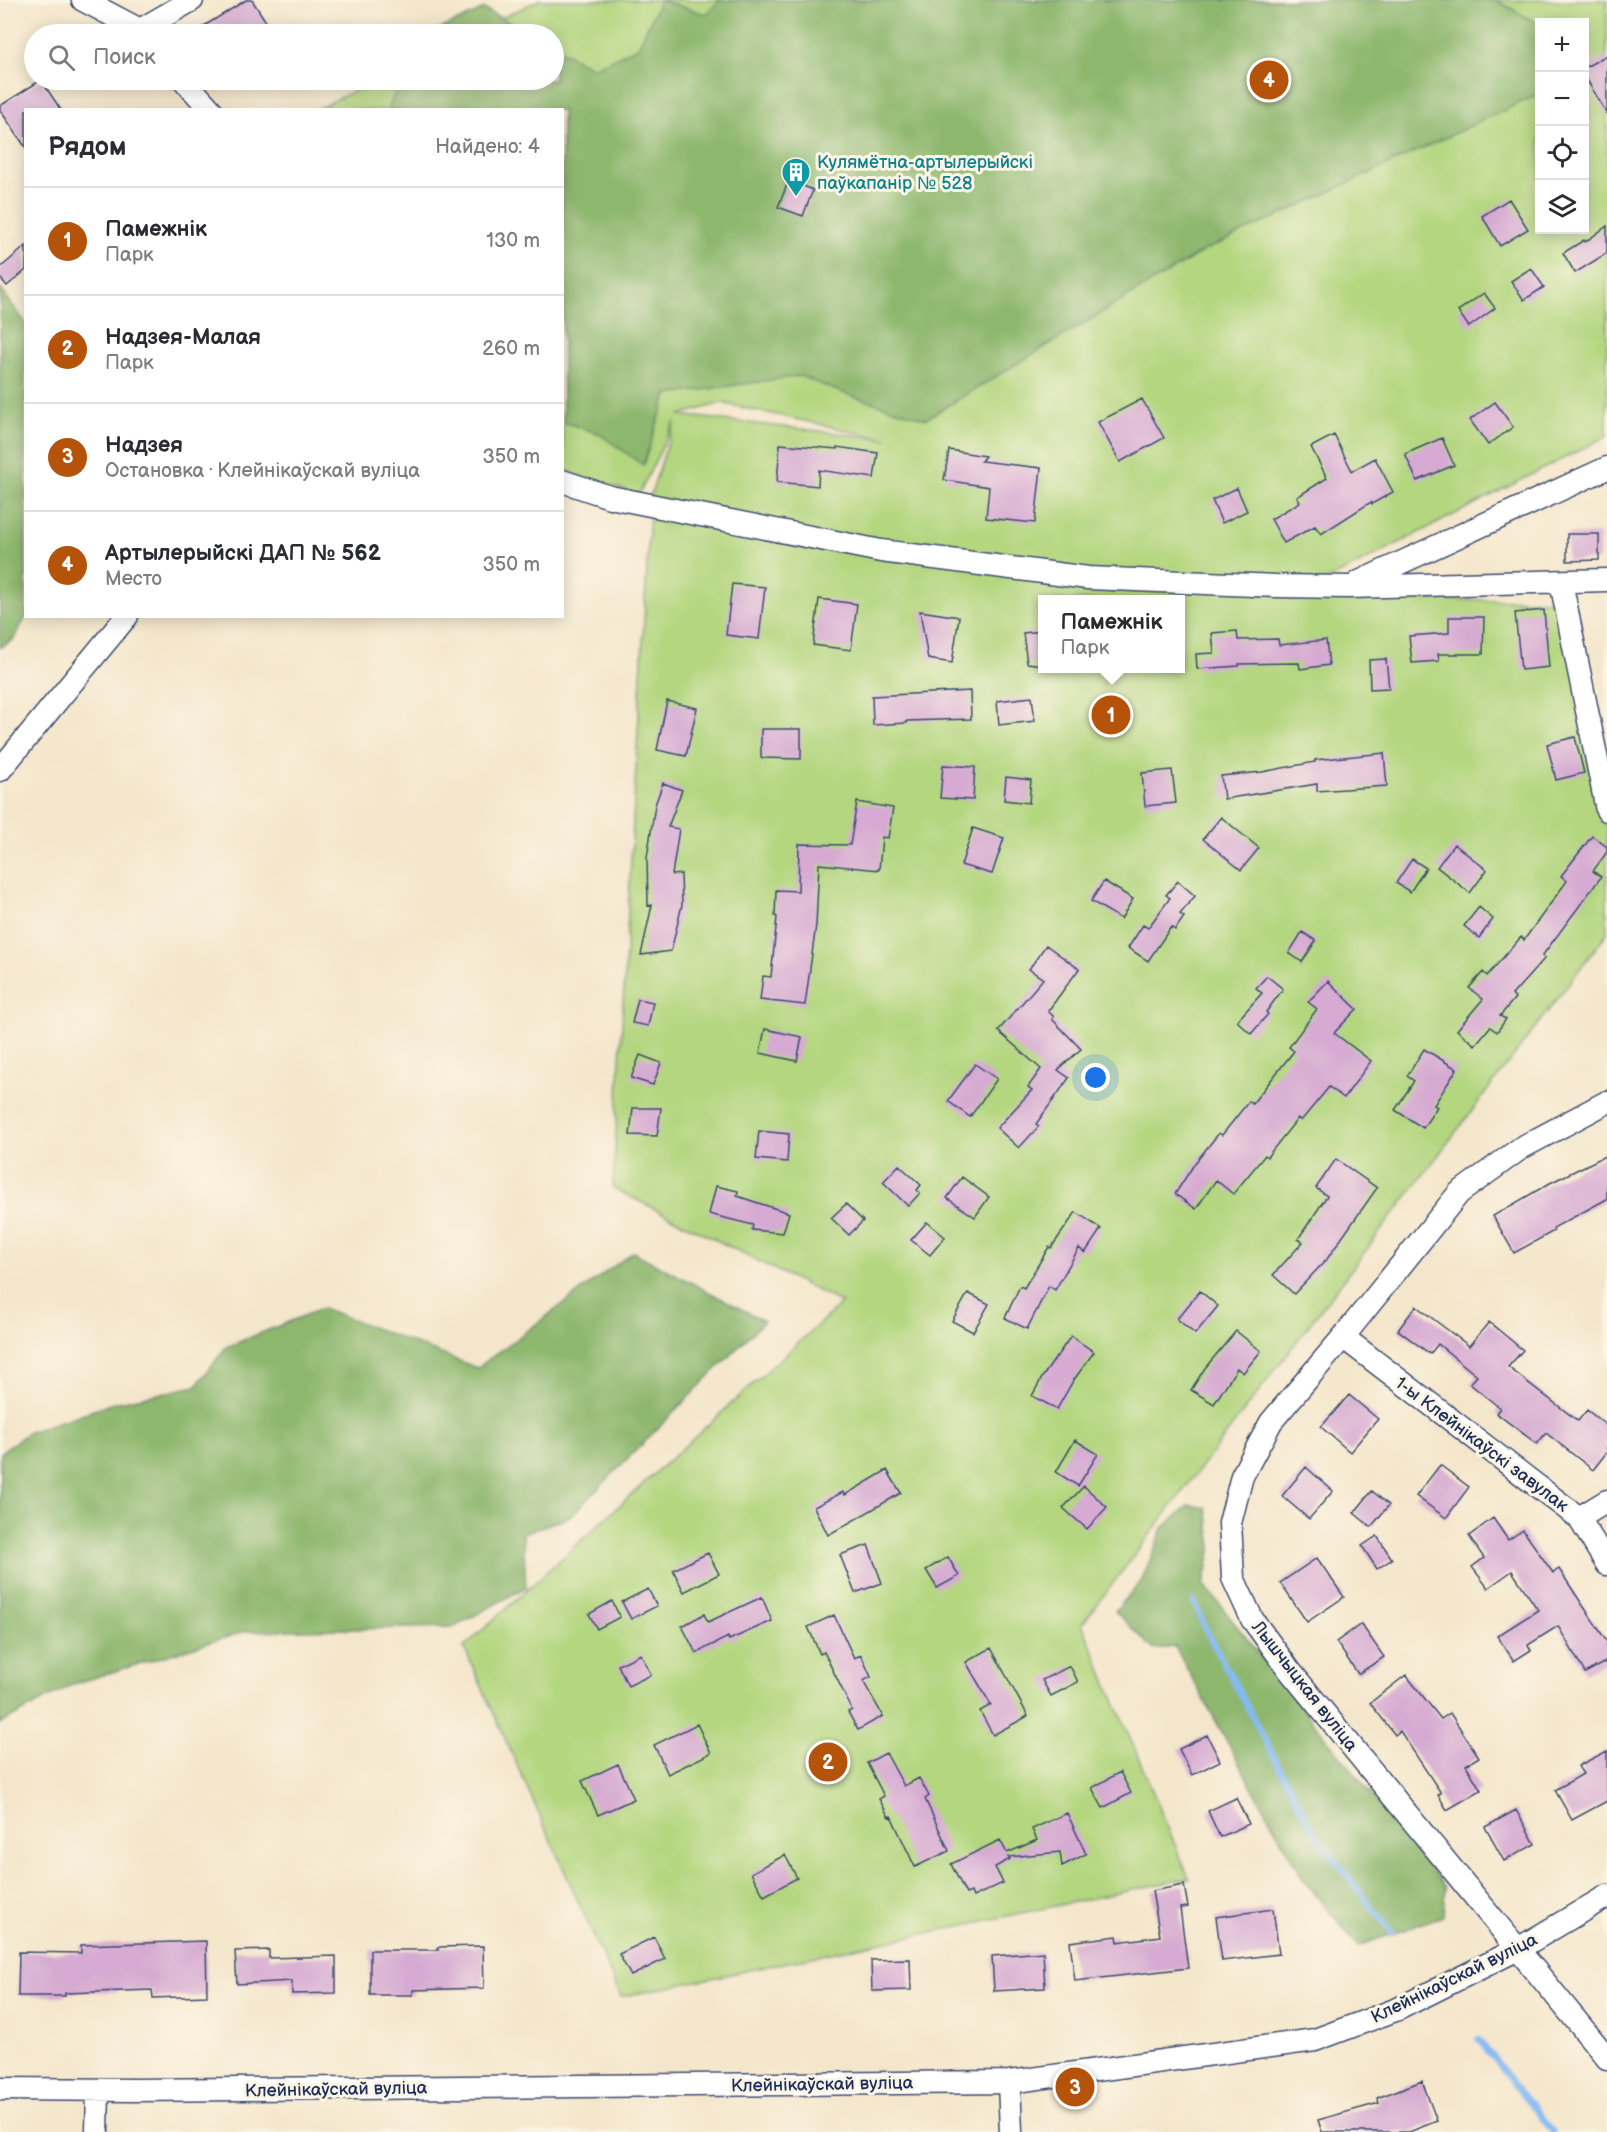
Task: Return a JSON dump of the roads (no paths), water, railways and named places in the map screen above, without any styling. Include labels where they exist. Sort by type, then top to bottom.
[{"type":"street","points":[[83,0],[127,24]]},
{"type":"street","points":[[154,24],[192,0]]},
{"type":"street","points":[[193,90],[209,108]]},
{"type":"street","points":[[1349,586],[1607,468]]},
{"type":"street","points":[[564,482],[610,497],[881,551],[1088,579],[1277,586],[1607,580]]},
{"type":"street","points":[[1561,582],[1607,810]]},
{"type":"street","points":[[0,770],[125,618]]},
{"type":"street","name":"Лышчыцкая вуліца","points":[[1607,1102],[1521,1148],[1459,1193],[1271,1422],[1242,1476],[1230,1523],[1233,1578],[1252,1619],[1290,1671],[1607,2058]]},
{"type":"street","name":"1-ы Клейнікаўскі завулак","points":[[1343,1337],[1579,1518],[1607,1564]]},
{"type":"street","points":[[1579,1518],[1607,1501]]},
{"type":"street","name":"Клейнікаўскай вуліца","points":[[0,2089],[98,2091],[1009,2082],[1315,2040],[1398,2009],[1518,1949],[1607,1896]]},
{"type":"street","points":[[1009,2082],[1011,2132]]},
{"type":"street","points":[[97,2132],[98,2091]]},
{"type":"waterway","points":[[1194,1601],[1205,1628],[1315,1834],[1392,1933]]},
{"type":"waterway","points":[[1478,2039],[1553,2132]]},
{"type":"place","name":"Артылерыйскі ДАП № 562","points":[[1269,80]]},
{"type":"place","name":"Кулямётна-артылерыйскі паўкапанір № 528","points":[[796,198]]},
{"type":"place","name":"Памежнік","points":[[1111,715]]},
{"type":"place","name":"Надзея-Малая","points":[[828,1762]]},
{"type":"place","name":"Надзея","points":[[1075,2087]]}]
